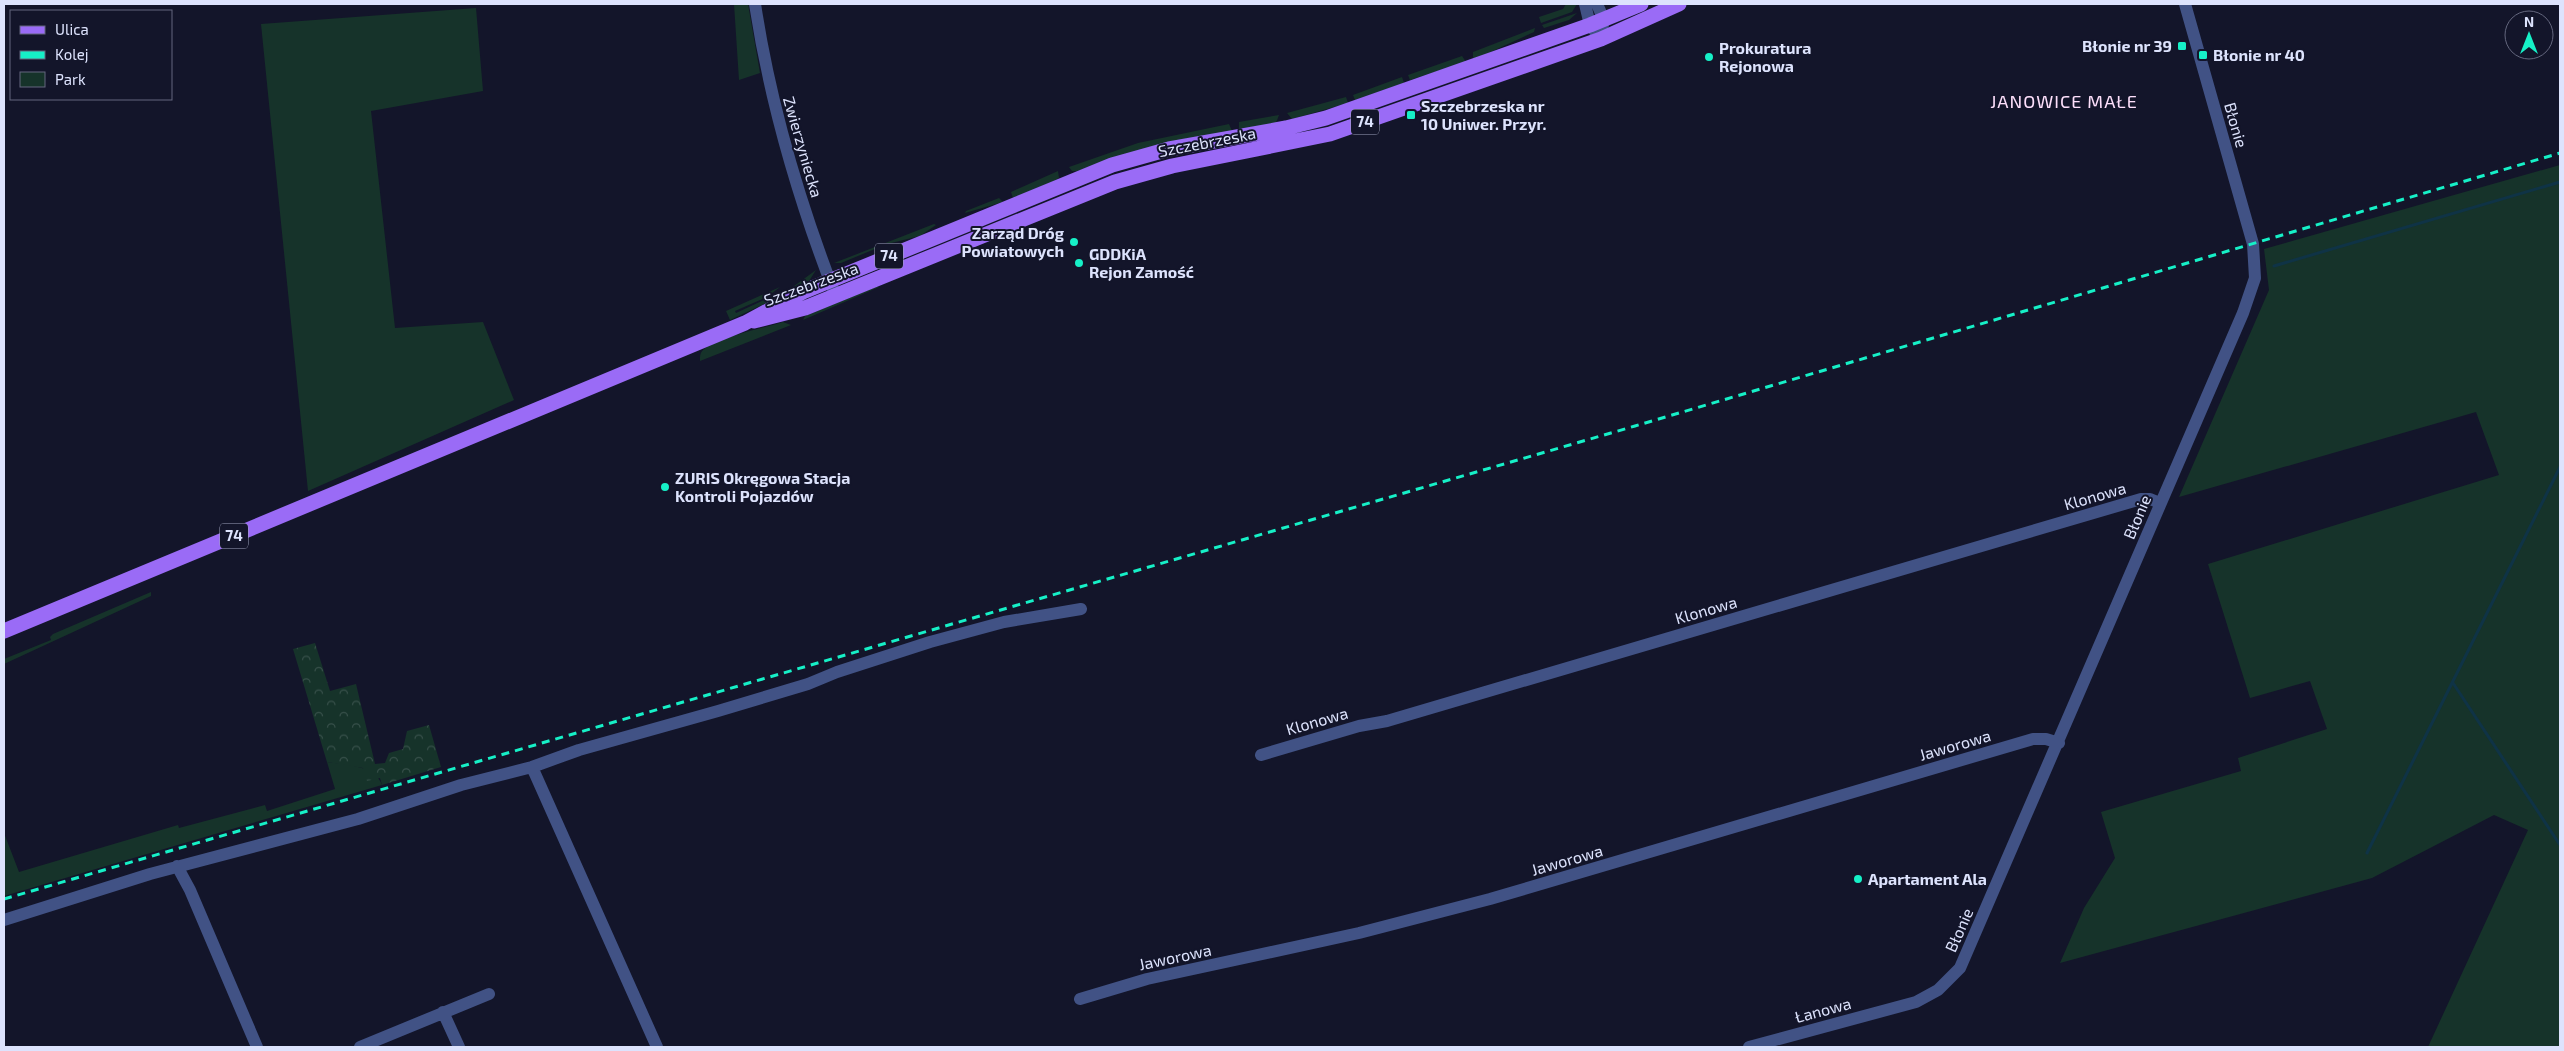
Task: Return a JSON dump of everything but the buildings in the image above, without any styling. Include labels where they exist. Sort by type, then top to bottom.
[{"type":"main road","name":"Szczebrzeska","points":[[742,324],[775,305],[830,280],[1112,165],[1169,149],[1286,128],[1326,118],[1597,22],[1641,4]]},
{"type":"main road","name":"Szczebrzeska","points":[[742,324],[776,317],[836,296],[1121,180],[1172,166],[1330,134],[1601,38],[1679,4]]},
{"type":"main road","name":"74","points":[[4,631],[742,324]]},
{"type":"street","name":"Zwierzyniecka","points":[[755,4],[766,73],[787,156],[836,296]]},
{"type":"street","points":[[1585,4],[1597,22]]},
{"type":"street","points":[[1597,4],[1597,22],[1601,38]]},
{"type":"street","name":"Błonie","points":[[1906,1005],[1938,990],[1953,976],[1962,964],[2059,743],[2245,308],[2256,271],[2252,236],[2185,4]]},
{"type":"street","name":"Klonowa","points":[[1260,755],[1359,726],[1387,721],[2141,499],[2150,499],[2160,503]]},
{"type":"street","points":[[4,920],[177,866],[342,824],[461,785],[532,767],[579,750],[808,684],[837,672],[930,642],[1004,622],[1080,609]]},
{"type":"street","name":"Jaworowa","points":[[1080,999],[1147,980],[1359,934],[1490,899],[2033,739],[2046,739],[2059,743]]},
{"type":"street","points":[[532,767],[657,1047]]},
{"type":"street","points":[[177,866],[190,890],[257,1047]]},
{"type":"street","points":[[360,1047],[489,994]]},
{"type":"street","name":"Łanowa","points":[[1749,1047],[1906,1005]]},
{"type":"street","points":[[443,1012],[459,1047]]},
{"type":"green space","points":[[734,4],[748,4],[760,73],[739,80]]},
{"type":"green space","points":[[1566,4],[1577,4],[1572,12],[1541,23],[1539,17],[1563,9]]},
{"type":"green space","points":[[476,8],[483,91],[371,111],[395,328],[483,322],[514,400],[308,491],[261,24]]},
{"type":"green space","points":[[1577,13],[1569,20],[1544,28],[1542,25]]},
{"type":"green space","points":[[1535,28],[1534,32],[1473,60],[1473,52]]},
{"type":"green space","points":[[1462,56],[1466,62],[1410,80],[1408,75]]},
{"type":"green space","points":[[1402,77],[1404,83],[1355,100],[1353,95]]},
{"type":"green space","points":[[1346,97],[1348,103],[1292,119],[1287,113]]},
{"type":"green space","points":[[1279,115],[1276,123],[1239,130],[1239,122]]},
{"type":"green space","points":[[1229,124],[1232,131],[1077,171],[1072,171],[1069,167],[1138,143]]},
{"type":"green space","points":[[2560,165],[2560,1047],[2428,1047],[2528,830],[2494,815],[2372,878],[2060,963],[2084,908],[2115,858],[2101,812],[2241,771],[2238,758],[2327,729],[2310,681],[2250,698],[2208,564],[2499,475],[2476,412],[2179,497],[2269,290],[2264,249]]},
{"type":"green space","points":[[1058,171],[1059,178],[1054,181],[1013,198],[1011,192]]},
{"type":"green space","points":[[999,198],[1003,202],[965,213],[966,211]]},
{"type":"green space","points":[[934,224],[936,225],[920,236],[887,244],[841,263],[834,263]]},
{"type":"green space","points":[[816,270],[809,281],[790,289]]},
{"type":"green space","points":[[780,287],[767,297],[735,311],[736,313],[777,294],[777,298],[730,320],[726,311]]},
{"type":"green space","points":[[879,287],[803,320],[805,316]]},
{"type":"green space","points":[[783,322],[791,325],[700,361],[701,352],[710,345],[741,333]]},
{"type":"green space","points":[[151,592],[151,596],[4,664],[4,659],[51,640],[50,637],[53,634]]},
{"type":"green space","points":[[315,643],[330,691],[356,684],[375,764],[385,763],[389,753],[403,749],[407,731],[429,725],[441,767],[382,785],[380,778],[367,781],[363,768],[327,762],[293,649]]},
{"type":"green space","points":[[327,762],[351,765],[367,770],[378,778],[382,785],[4,896],[4,833],[19,872],[178,825],[179,828],[265,805],[267,811],[335,789]]},
{"type":"waterway","points":[[2274,266],[2560,182]]},
{"type":"waterway","points":[[2367,853],[2560,467]]},
{"type":"waterway","points":[[2453,683],[2560,845]]},
{"type":"railway","points":[[4,899],[1635,426],[2560,153]]},
{"type":"place","name":"Błonie nr 39","points":[[2182,46]]},
{"type":"place","name":"Błonie nr 40","points":[[2203,55]]},
{"type":"place","name":"Prokuratura Rejonowa","points":[[1709,57]]},
{"type":"place","name":"Szczebrzeska nr 10 Uniwer. Przyr.","points":[[1411,115]]},
{"type":"place","name":"Zarząd Dróg Powiatowych","points":[[1074,242]]},
{"type":"place","name":"GDDKiA Rejon Zamość","points":[[1079,263]]},
{"type":"place","name":"ZURIS Okręgowa Stacja Kontroli Pojazdów","points":[[665,487]]},
{"type":"place","name":"Apartament Ala","points":[[1858,879]]},
{"type":"district","name":"JANOWICE MAŁE","points":[[2064,102]]}]
